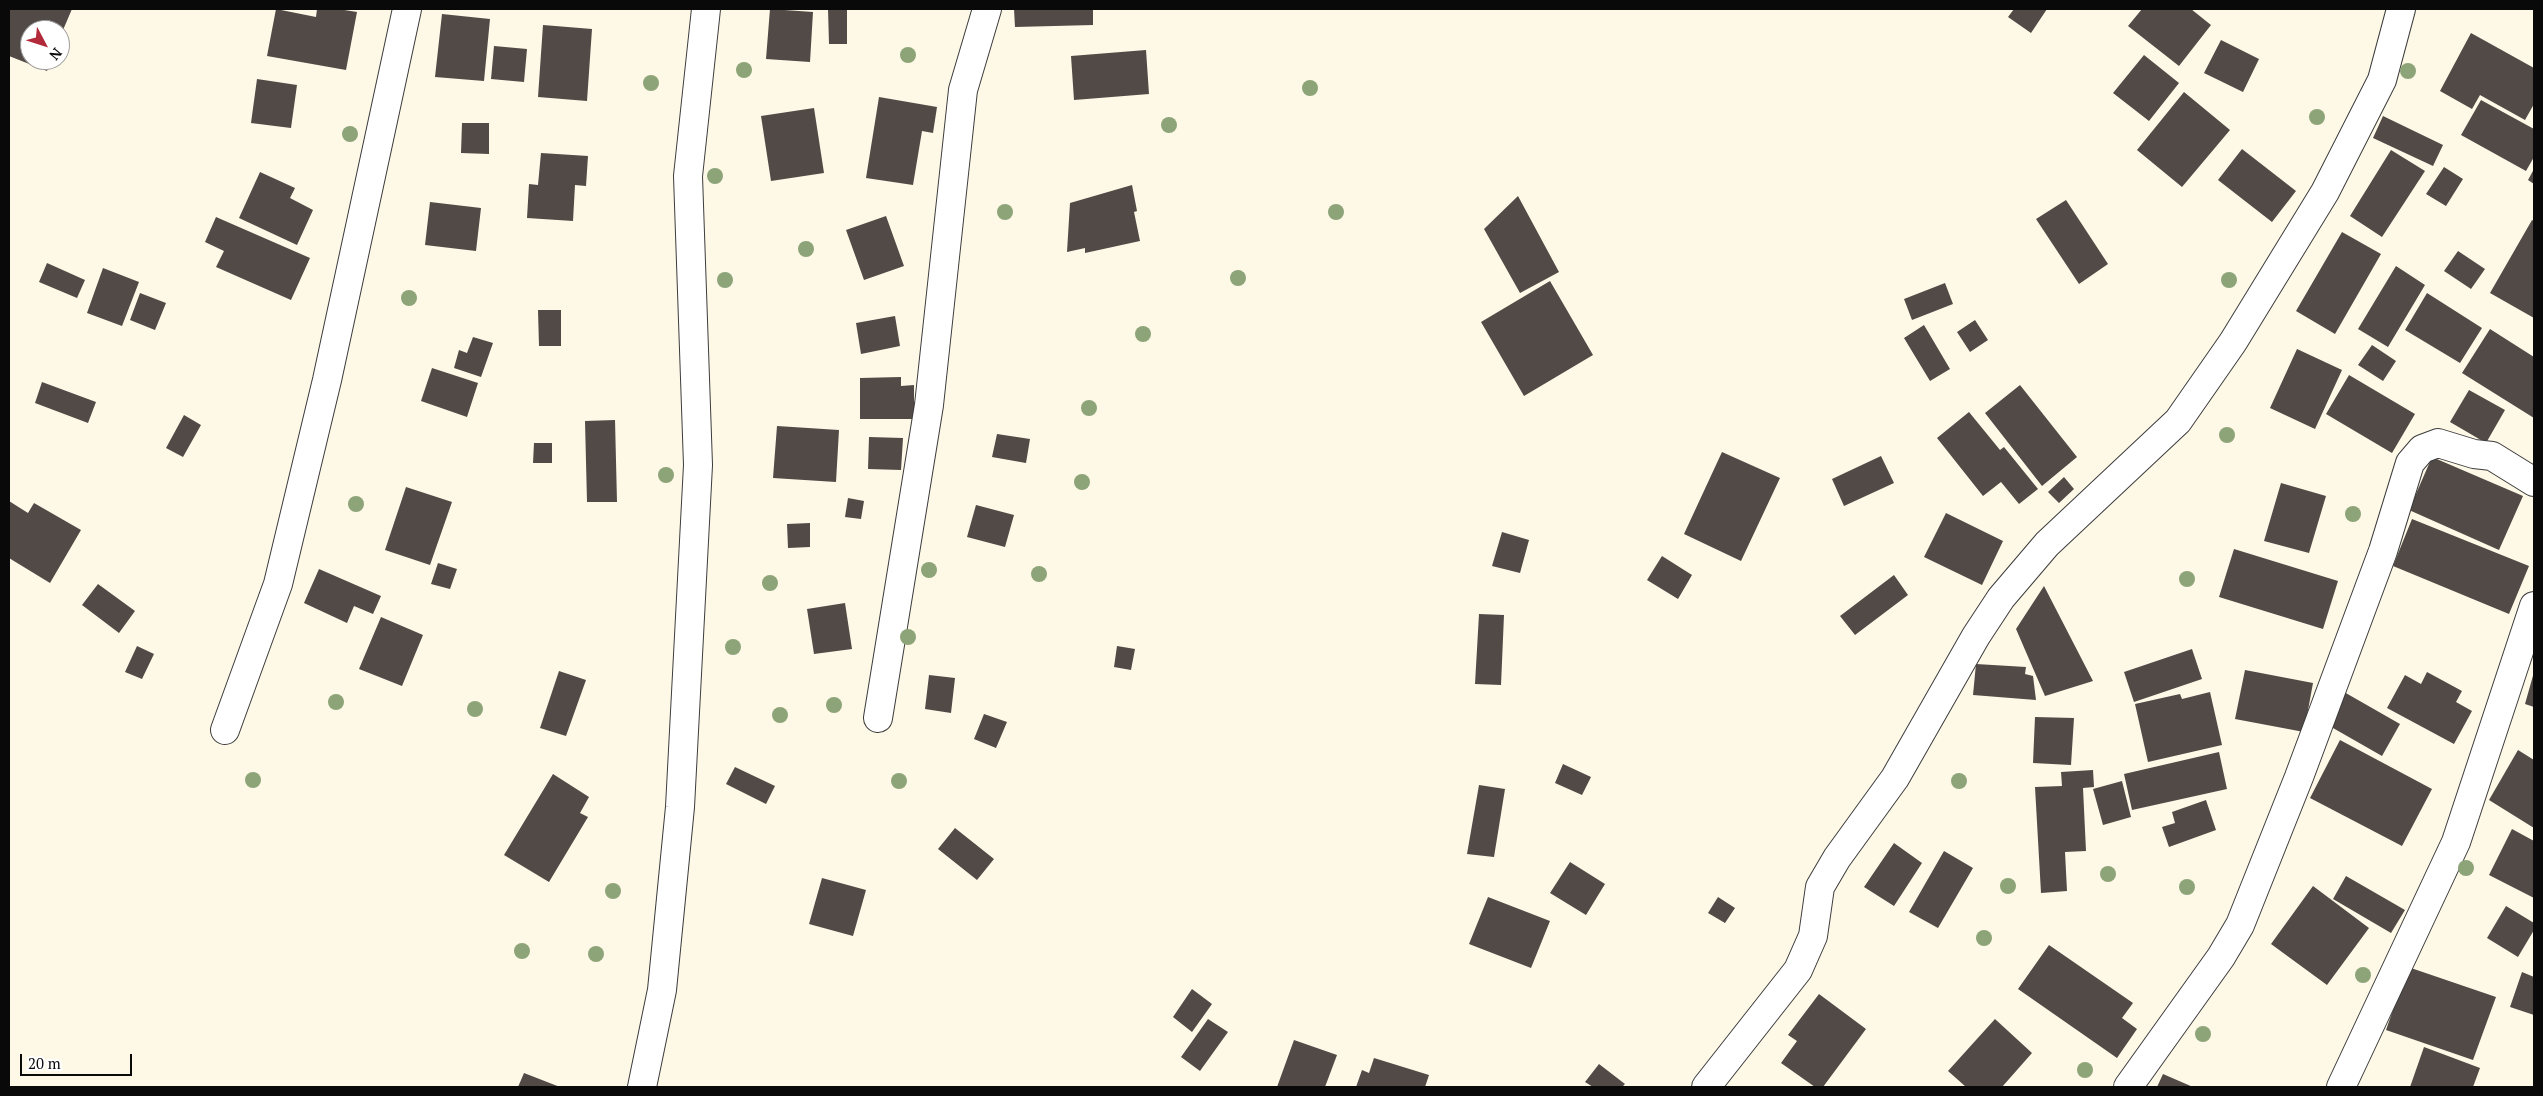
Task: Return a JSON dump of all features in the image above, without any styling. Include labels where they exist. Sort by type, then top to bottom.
[{"type":"street","points":[[225,730],[278,584],[327,380],[407,9]]},
{"type":"street","points":[[642,1087],[662,990],[680,807],[698,465],[688,176],[706,9]]},
{"type":"street","points":[[878,718],[929,405],[963,90],[987,9]]},
{"type":"street","points":[[1706,1087],[1798,970],[1813,936],[1820,887],[1837,858],[1895,778],[1976,636],[2001,598],[2047,544],[2178,421],[2232,342],[2325,192],[2382,80],[2402,9]]},
{"type":"street","points":[[2128,1087],[2221,957],[2240,925],[2299,777],[2380,560],[2410,463],[2422,449],[2438,443],[2474,454],[2492,456],[2534,482]]},
{"type":"street","points":[[2341,1087],[2456,842],[2534,606]]},
{"type":"building","points":[[9,9],[72,9],[67,20],[20,20],[20,60],[9,56]]},
{"type":"building","points":[[276,9],[316,17],[317,9],[338,9],[357,12],[346,70],[267,56]]},
{"type":"building","points":[[770,9],[813,12],[810,62],[766,59]]},
{"type":"building","points":[[828,9],[847,9],[847,44],[829,44]]},
{"type":"building","points":[[1014,9],[1093,9],[1093,25],[1015,27]]},
{"type":"building","points":[[2014,9],[2047,9],[2031,33],[2008,17]]},
{"type":"building","points":[[2142,9],[2191,9],[2211,25],[2179,66],[2128,26]]},
{"type":"building","points":[[442,14],[490,19],[484,81],[435,77]]},
{"type":"building","points":[[543,25],[592,29],[587,101],[538,97]]},
{"type":"building","points":[[2471,33],[2534,68],[2534,104],[2525,120],[2480,95],[2472,109],[2440,91]]},
{"type":"building","points":[[2221,40],[2259,59],[2243,92],[2204,73]]},
{"type":"building","points":[[494,46],[527,49],[524,82],[491,79]]},
{"type":"building","points":[[1146,50],[1149,94],[1074,100],[1071,56]]},
{"type":"building","points":[[2144,55],[2179,83],[2149,121],[2113,93]]},
{"type":"building","points":[[257,79],[297,85],[291,128],[251,123]]},
{"type":"building","points":[[2184,92],[2230,130],[2182,187],[2137,150]]},
{"type":"building","points":[[879,97],[937,107],[933,133],[922,131],[913,185],[866,178]]},
{"type":"building","points":[[2481,100],[2534,129],[2534,157],[2526,171],[2461,135]]},
{"type":"building","points":[[814,108],[824,173],[771,181],[761,116]]},
{"type":"building","points":[[2383,116],[2443,145],[2433,166],[2373,138]]},
{"type":"building","points":[[462,123],[489,123],[489,154],[461,153]]},
{"type":"building","points":[[2242,149],[2296,191],[2272,222],[2218,180]]},
{"type":"building","points":[[2391,150],[2425,171],[2382,237],[2350,216]]},
{"type":"building","points":[[541,153],[588,156],[586,186],[575,185],[573,221],[527,218],[529,184],[538,185]]},
{"type":"building","points":[[2444,167],[2463,179],[2446,206],[2426,194]]},
{"type":"building","points":[[2534,169],[2534,184],[2528,180]]},
{"type":"building","points":[[260,172],[295,188],[290,198],[313,210],[297,245],[239,218]]},
{"type":"building","points":[[1132,185],[1137,211],[1134,212],[1140,241],[1085,253],[1085,248],[1067,252],[1070,203]]},
{"type":"building","points":[[1518,196],[1559,272],[1520,293],[1484,229]]},
{"type":"building","points":[[2066,200],[2108,264],[2079,284],[2036,219]]},
{"type":"building","points":[[430,202],[481,208],[476,251],[425,245]]},
{"type":"building","points":[[886,216],[904,266],[864,280],[846,230]]},
{"type":"building","points":[[216,217],[310,258],[291,300],[216,267],[224,251],[205,242]]},
{"type":"building","points":[[2532,220],[2534,221],[2534,318],[2490,293]]},
{"type":"building","points":[[2342,232],[2381,254],[2335,334],[2296,311]]},
{"type":"building","points":[[2458,251],[2485,269],[2471,289],[2444,271]]},
{"type":"building","points":[[47,263],[85,280],[77,298],[39,282]]},
{"type":"building","points":[[2396,266],[2425,285],[2388,347],[2358,329]]},
{"type":"building","points":[[103,268],[139,282],[122,326],[87,313]]},
{"type":"building","points":[[1550,281],[1593,355],[1524,396],[1481,322]]},
{"type":"building","points":[[1945,283],[1953,304],[1912,320],[1904,299]]},
{"type":"building","points":[[140,293],[166,303],[155,330],[130,320]]},
{"type":"building","points":[[2427,293],[2482,328],[2460,363],[2405,330]]},
{"type":"building","points":[[538,310],[561,310],[561,346],[539,346]]},
{"type":"building","points":[[895,316],[900,346],[861,354],[856,323]]},
{"type":"building","points":[[1975,320],[1988,340],[1970,352],[1957,332]]},
{"type":"building","points":[[1924,325],[1950,369],[1930,381],[1904,338]]},
{"type":"building","points":[[2490,329],[2534,357],[2534,418],[2462,373]]},
{"type":"building","points":[[473,337],[493,343],[481,377],[454,368],[459,350],[467,353]]},
{"type":"building","points":[[2372,345],[2396,361],[2383,381],[2358,365]]},
{"type":"building","points":[[2297,349],[2342,370],[2315,429],[2270,408]]},
{"type":"building","points":[[432,368],[478,383],[467,417],[421,401]]},
{"type":"building","points":[[2349,375],[2415,414],[2392,453],[2326,414]]},
{"type":"building","points":[[901,377],[901,386],[914,385],[914,419],[860,419],[860,378]]},
{"type":"building","points":[[42,382],[96,402],[88,423],[35,403]]},
{"type":"building","points":[[2020,385],[2077,457],[2042,486],[1985,413]]},
{"type":"building","points":[[2469,390],[2505,410],[2486,443],[2450,422]]},
{"type":"building","points":[[1969,412],[2000,450],[2004,447],[2038,489],[2019,504],[2001,482],[1983,496],[1937,438]]},
{"type":"building","points":[[184,415],[201,425],[183,457],[166,448]]},
{"type":"building","points":[[615,420],[617,502],[587,502],[585,421]]},
{"type":"building","points":[[777,426],[839,430],[836,482],[773,478]]},
{"type":"building","points":[[997,434],[1030,439],[1026,463],[992,457]]},
{"type":"building","points":[[869,437],[903,438],[901,470],[868,469]]},
{"type":"building","points":[[534,443],[552,443],[552,463],[533,463]]},
{"type":"building","points":[[1722,452],[1780,478],[1741,561],[1684,534]]},
{"type":"building","points":[[1881,456],[1894,483],[1844,506],[1832,479]]},
{"type":"building","points":[[2432,457],[2523,496],[2499,550],[2409,510]]},
{"type":"building","points":[[2064,477],[2074,489],[2059,503],[2048,492]]},
{"type":"building","points":[[2281,483],[2326,496],[2309,553],[2264,541]]},
{"type":"building","points":[[406,487],[452,502],[430,565],[385,550]]},
{"type":"building","points":[[848,498],[864,501],[861,519],[845,517]]},
{"type":"building","points":[[9,501],[28,513],[34,503],[81,530],[50,583],[9,558]]},
{"type":"building","points":[[976,505],[1014,515],[1005,547],[967,537]]},
{"type":"building","points":[[1946,513],[2003,541],[1982,585],[1924,557]]},
{"type":"building","points":[[2412,519],[2529,566],[2509,614],[2393,566]]},
{"type":"building","points":[[810,523],[810,547],[788,548],[787,524]]},
{"type":"building","points":[[1502,532],[1529,540],[1520,573],[1492,566]]},
{"type":"building","points":[[2234,549],[2338,581],[2323,629],[2219,597]]},
{"type":"building","points":[[1662,556],[1692,575],[1678,599],[1647,580]]},
{"type":"building","points":[[438,563],[457,569],[450,589],[431,584]]},
{"type":"building","points":[[319,569],[381,596],[373,614],[354,606],[347,623],[304,603]]},
{"type":"building","points":[[1894,575],[1908,595],[1855,635],[1840,616]]},
{"type":"building","points":[[98,584],[135,611],[119,633],[82,605]]},
{"type":"building","points":[[2044,586],[2093,681],[2045,696],[2016,629]]},
{"type":"building","points":[[845,603],[852,649],[814,654],[807,609]]},
{"type":"building","points":[[1479,614],[1504,615],[1501,685],[1475,684]]},
{"type":"building","points":[[381,617],[423,635],[402,686],[359,669]]},
{"type":"building","points":[[137,646],[154,654],[142,679],[125,672]]},
{"type":"building","points":[[1117,646],[1135,649],[1131,670],[1114,667]]},
{"type":"building","points":[[2192,649],[2202,679],[2134,702],[2124,672]]},
{"type":"building","points":[[1976,664],[2026,667],[2025,674],[2033,676],[2036,700],[1973,695]]},
{"type":"building","points":[[2245,670],[2313,683],[2304,732],[2235,719]]},
{"type":"building","points":[[559,671],[586,680],[566,736],[540,728]]},
{"type":"building","points":[[2427,672],[2462,691],[2456,702],[2472,711],[2454,744],[2387,708],[2405,675],[2421,684]]},
{"type":"building","points":[[2534,672],[2534,707],[2525,704]]},
{"type":"building","points":[[929,675],[955,678],[951,713],[925,709]]},
{"type":"building","points":[[2210,692],[2222,745],[2148,762],[2135,704],[2180,694],[2182,699]]},
{"type":"building","points":[[2344,692],[2400,724],[2382,756],[2326,724]]},
{"type":"building","points":[[984,714],[1007,722],[996,748],[974,739]]},
{"type":"building","points":[[2035,717],[2074,718],[2071,765],[2033,763]]},
{"type":"building","points":[[2340,740],[2432,789],[2402,846],[2310,798]]},
{"type":"building","points":[[2518,750],[2534,760],[2534,828],[2489,800]]},
{"type":"building","points":[[2219,752],[2227,789],[2132,810],[2124,774]]},
{"type":"building","points":[[1563,764],[1591,777],[1582,795],[1555,783]]},
{"type":"building","points":[[735,767],[775,786],[766,804],[726,784]]},
{"type":"building","points":[[2093,770],[2094,787],[2083,788],[2086,851],[2065,852],[2067,891],[2041,893],[2035,787],[2062,786],[2061,772]]},
{"type":"building","points":[[553,774],[589,797],[580,813],[588,817],[549,882],[504,855]]},
{"type":"building","points":[[2122,781],[2131,817],[2103,825],[2093,789]]},
{"type":"building","points":[[1479,785],[1505,789],[1494,857],[1467,854]]},
{"type":"building","points":[[2206,800],[2216,830],[2169,847],[2162,827],[2175,823],[2172,812]]},
{"type":"building","points":[[955,828],[994,859],[977,880],[938,849]]},
{"type":"building","points":[[2512,829],[2534,841],[2534,898],[2489,875]]},
{"type":"building","points":[[1894,843],[1922,863],[1894,906],[1864,887]]},
{"type":"building","points":[[1944,851],[1973,868],[1938,928],[1909,912]]},
{"type":"building","points":[[1570,862],[1605,884],[1586,915],[1550,893]]},
{"type":"building","points":[[2346,876],[2405,910],[2391,933],[2333,899]]},
{"type":"building","points":[[822,878],[866,890],[853,936],[809,924]]},
{"type":"building","points":[[2313,886],[2369,928],[2327,985],[2271,944]]},
{"type":"building","points":[[1488,897],[1550,921],[1531,968],[1469,944]]},
{"type":"building","points":[[1718,897],[1735,908],[1725,923],[1708,913]]},
{"type":"building","points":[[2506,906],[2534,923],[2534,930],[2518,957],[2487,938]]},
{"type":"building","points":[[2049,945],[2133,1003],[2122,1018],[2137,1029],[2117,1058],[2018,989]]},
{"type":"building","points":[[2408,967],[2496,997],[2473,1060],[2386,1030]]},
{"type":"building","points":[[2522,972],[2534,977],[2534,1015],[2510,1007]]},
{"type":"building","points":[[1192,989],[1212,1004],[1192,1032],[1173,1017]]},
{"type":"building","points":[[1819,994],[1866,1029],[1823,1087],[1815,1087],[1781,1063],[1797,1041],[1788,1035]]},
{"type":"building","points":[[1208,1019],[1228,1032],[1200,1071],[1181,1057]]},
{"type":"building","points":[[1995,1019],[2032,1053],[2002,1087],[1966,1087],[1948,1071]]},
{"type":"building","points":[[1294,1040],[1337,1055],[1325,1087],[1277,1087]]},
{"type":"building","points":[[2424,1047],[2480,1068],[2473,1087],[2410,1087]]},
{"type":"building","points":[[1374,1058],[1429,1075],[1425,1087],[1356,1087],[1362,1070],[1369,1073]]},
{"type":"building","points":[[1599,1064],[1625,1084],[1622,1087],[1593,1087],[1585,1082]]},
{"type":"building","points":[[524,1073],[560,1087],[518,1087]]},
{"type":"building","points":[[2163,1074],[2193,1087],[2157,1087]]}]
